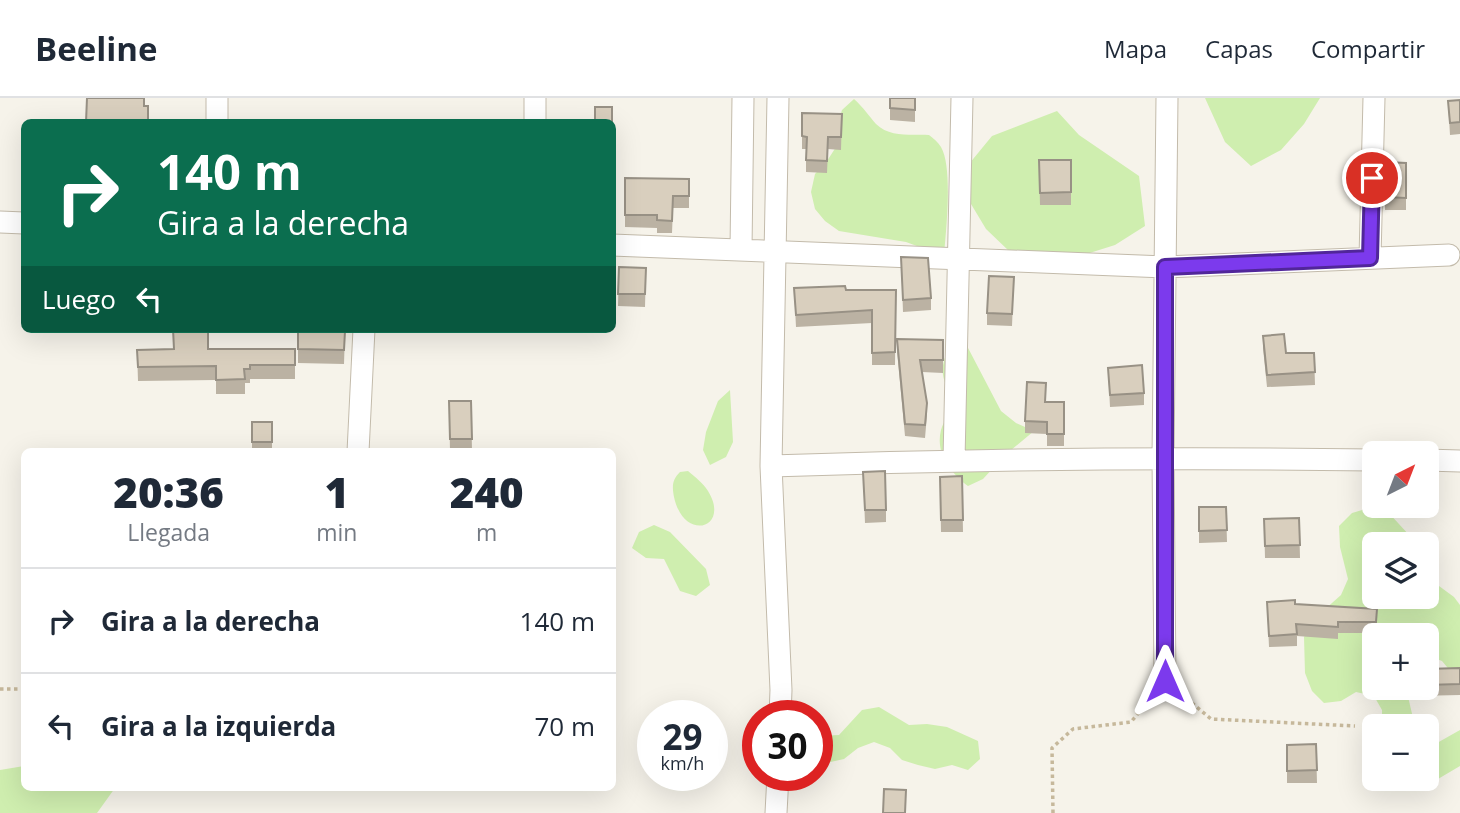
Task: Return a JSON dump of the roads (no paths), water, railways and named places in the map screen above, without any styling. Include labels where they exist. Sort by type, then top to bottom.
[{"type":"street","points":[[217,98],[217,119]]},
{"type":"street","points":[[535,98],[535,119]]},
{"type":"street","points":[[741,249],[743,98]]},
{"type":"street","points":[[778,98],[771,466],[781,700]]},
{"type":"street","points":[[954,460],[962,98]]},
{"type":"street","points":[[1165,681],[1163,457],[1167,98]]},
{"type":"street","points":[[1370,258],[1374,98]]},
{"type":"street","points":[[0,222],[21,223]]},
{"type":"street","points":[[616,245],[1165,267],[1449,255]]},
{"type":"street","points":[[358,448],[364,333]]},
{"type":"street","points":[[771,466],[1163,457],[1362,460]]},
{"type":"street","points":[[1439,460],[1460,461]]},
{"type":"street","points":[[776,813],[777,791]]}]
